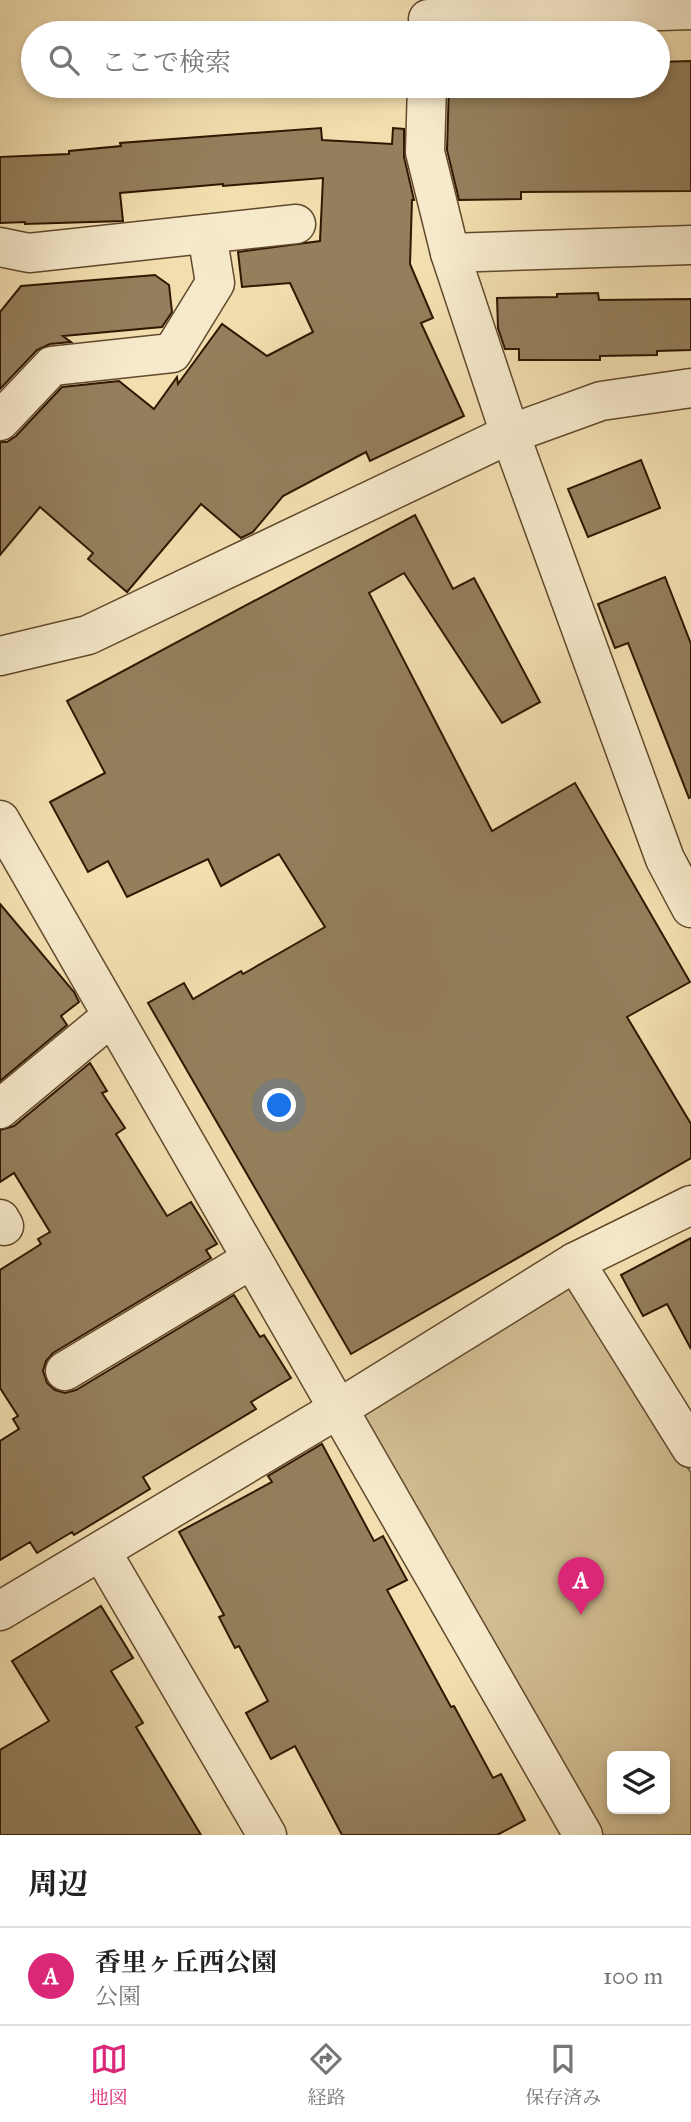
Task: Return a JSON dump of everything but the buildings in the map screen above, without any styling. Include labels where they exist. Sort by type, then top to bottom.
[{"type":"street","points":[[428,17],[691,10]]},
{"type":"street","points":[[427,98],[425,152],[450,253],[510,434],[665,859],[691,908]]},
{"type":"street","points":[[0,247],[29,253],[296,224]]},
{"type":"street","points":[[0,421],[52,366],[172,353],[215,283],[207,234]]},
{"type":"street","points":[[450,253],[691,245]]},
{"type":"street","points":[[0,656],[88,635],[510,434],[601,401],[691,388]]},
{"type":"street","points":[[0,820],[583,1835]]},
{"type":"street","points":[[0,1109],[113,1016]]},
{"type":"street","points":[[0,1611],[338,1409],[575,1262],[691,1205]]},
{"type":"street","points":[[65,1371],[252,1259]]},
{"type":"street","points":[[575,1262],[691,1448]]},
{"type":"street","points":[[101,1551],[267,1835]]},
{"type":"shaded area","points":[[574,1284],[691,1473],[691,1835],[598,1835],[357,1414]]},
{"type":"place","name":"香里ヶ丘西公園","points":[[581,1615]]}]
